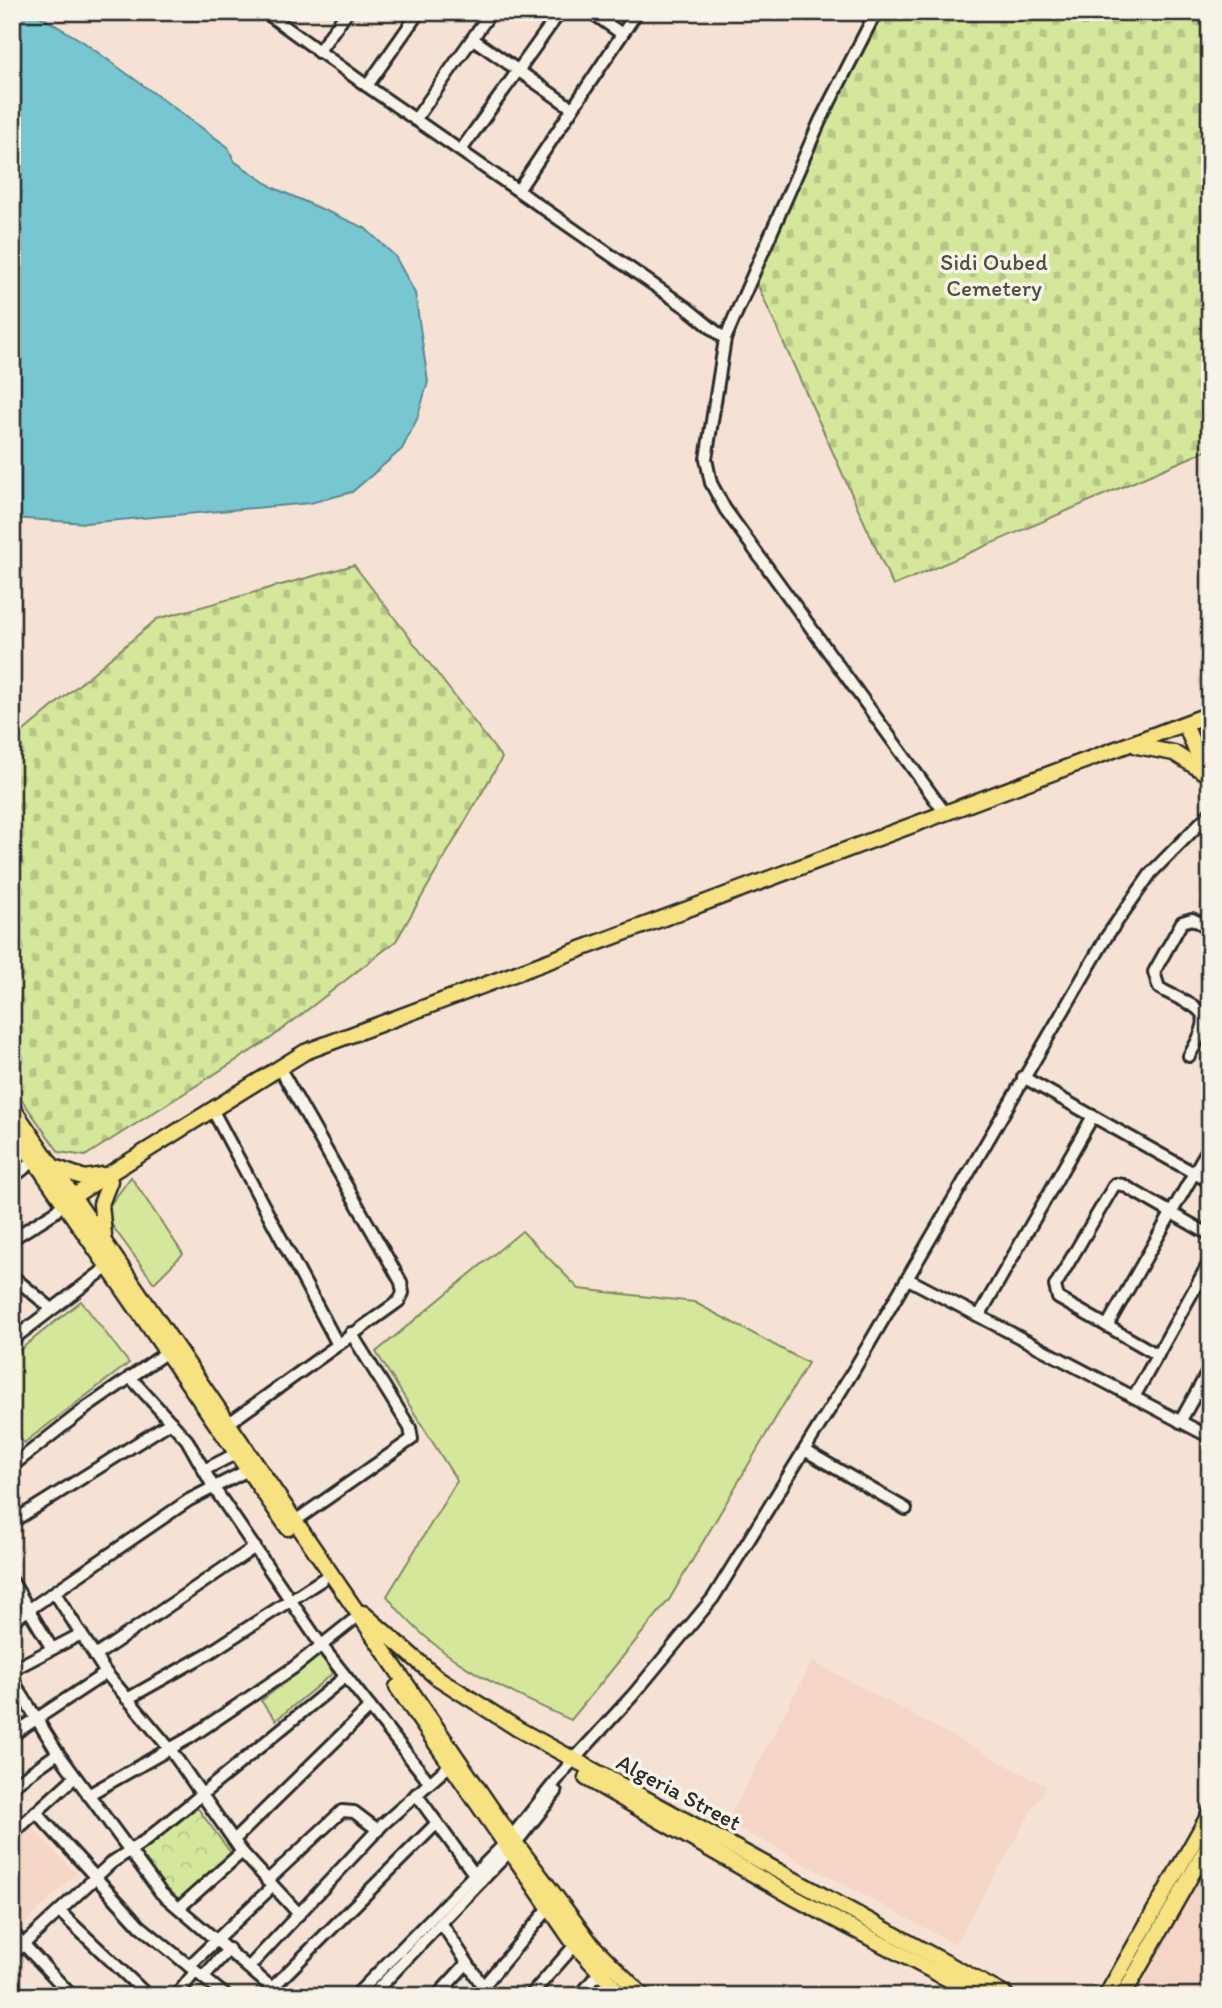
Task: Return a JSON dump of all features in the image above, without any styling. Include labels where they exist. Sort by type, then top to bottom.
[{"type":"main road","points":[[68,1205],[212,1109],[279,1067],[325,1043],[1210,714]]},
{"type":"main road","points":[[1189,722],[1208,771]]},
{"type":"main road","points":[[1128,746],[1163,749],[1208,771]]},
{"type":"main road","points":[[12,1107],[53,1167],[68,1205],[105,1240],[295,1521],[349,1611],[450,1765],[592,1945],[643,1996]]},
{"type":"main road","points":[[12,1128],[68,1205],[323,1579],[349,1611],[369,1630],[575,1945],[622,1996]]},
{"type":"main road","points":[[53,1167],[85,1178],[108,1178]]},
{"type":"main road","points":[[105,1240],[101,1204],[108,1178]]},
{"type":"main road","name":"Algeria Street","points":[[349,1611],[453,1689],[574,1762],[710,1850],[980,1996]]},
{"type":"main road","name":"Algeria Street","points":[[369,1630],[436,1685],[1007,1996]]},
{"type":"main road","points":[[1106,1996],[1210,1813]]},
{"type":"main road","points":[[1123,1996],[1210,1842]]},
{"type":"street","points":[[318,52],[347,12]]},
{"type":"street","points":[[367,86],[419,12]]},
{"type":"street","points":[[415,120],[491,12]]},
{"type":"street","points":[[461,150],[560,12]]},
{"type":"street","points":[[591,12],[622,34]]},
{"type":"street","points":[[519,189],[637,12]]},
{"type":"street","points":[[876,12],[820,121],[725,339],[706,445],[711,483],[725,509],[945,813]]},
{"type":"street","points":[[270,14],[318,52],[687,308],[725,339]]},
{"type":"street","points":[[473,39],[572,108]]},
{"type":"street","points":[[371,1996],[442,1924],[713,1598],[806,1451],[1023,1077],[1134,895],[1162,860],[1210,813]]},
{"type":"street","points":[[1189,1056],[1205,1030],[1204,1016],[1198,1009],[1159,988],[1154,972],[1182,922],[1192,919],[1210,928]]},
{"type":"street","points":[[229,1423],[399,1301],[403,1289],[279,1067]]},
{"type":"street","points":[[1023,1077],[1210,1182]]},
{"type":"street","points":[[212,1109],[337,1343]]},
{"type":"street","points":[[979,1316],[1093,1116]]},
{"type":"street","points":[[1107,1326],[1210,1145]]},
{"type":"street","points":[[12,1178],[34,1161]]},
{"type":"street","points":[[1158,1355],[1056,1295],[1055,1286],[1115,1184],[1123,1185],[1210,1235]]},
{"type":"street","points":[[12,1240],[68,1205]]},
{"type":"street","points":[[1134,1397],[1210,1261]]},
{"type":"street","points":[[12,1339],[108,1266]]},
{"type":"street","points":[[12,1276],[52,1309]]},
{"type":"street","points":[[908,1279],[1210,1437]]},
{"type":"street","points":[[295,1521],[412,1439],[404,1417],[351,1333]]},
{"type":"street","points":[[12,1465],[167,1352]]},
{"type":"street","points":[[1180,1422],[1210,1368]]},
{"type":"street","points":[[130,1377],[187,1440],[214,1488],[321,1645],[429,1782]]},
{"type":"street","points":[[12,1521],[171,1422]]},
{"type":"street","points":[[806,1451],[906,1509]]},
{"type":"street","points":[[204,1470],[237,1453]]},
{"type":"street","points":[[12,1621],[189,1500],[248,1470]]},
{"type":"street","points":[[95,1656],[254,1547]]},
{"type":"street","points":[[127,1699],[209,1653],[323,1579]]},
{"type":"street","points":[[12,1581],[52,1649]]},
{"type":"street","points":[[55,1593],[106,1673],[170,1749],[242,1852],[299,1914]]},
{"type":"street","points":[[88,1796],[170,1749],[293,1668],[321,1645],[349,1611]]},
{"type":"street","points":[[12,1670],[81,1634]]},
{"type":"street","points":[[12,1735],[106,1673]]},
{"type":"street","points":[[12,1955],[61,1912],[95,1877],[345,1677]]},
{"type":"street","points":[[12,1679],[58,1753],[161,1893],[250,1966],[276,1992],[437,1822]]},
{"type":"street","points":[[234,1840],[370,1707]]},
{"type":"street","points":[[12,1786],[58,1753]]},
{"type":"street","points":[[250,1966],[377,1830],[450,1765]]},
{"type":"street","points":[[12,1833],[75,1777]]},
{"type":"street","points":[[416,1794],[474,1874]]},
{"type":"street","points":[[176,1996],[196,1971],[216,1938],[342,1811],[354,1812],[377,1830]]},
{"type":"street","points":[[36,1812],[140,1926],[226,1996]]},
{"type":"street","points":[[355,1996],[474,1874],[510,1844]]},
{"type":"street","points":[[179,1908],[242,1852]]},
{"type":"street","points":[[442,1924],[482,1993],[549,1908]]},
{"type":"street","points":[[61,1912],[148,1996]]},
{"type":"street","points":[[12,1932],[72,1996]]},
{"type":"street","points":[[530,1996],[575,1945]]},
{"type":"street","points":[[196,1971],[229,1949]]},
{"type":"street","points":[[437,1996],[467,1963]]},
{"type":"street","points":[[580,1996],[599,1972]]},
{"type":"shaded area","points":[[812,1661],[1046,1786],[955,1944],[727,1822]]},
{"type":"shaded area","points":[[27,1823],[76,1873],[19,1930],[12,1923],[12,1839]]},
{"type":"shaded area","points":[[1195,1875],[1210,1883],[1210,1996],[1128,1996]]},
{"type":"green space","name":"Sidi Oubed Cemetery","points":[[883,12],[1210,12],[1210,449],[893,586],[758,286],[758,274],[831,109]]},
{"type":"green space","points":[[354,565],[502,758],[396,941],[270,1039],[85,1156],[59,1152],[12,1086],[12,741],[157,619]]},
{"type":"green space","points":[[131,1177],[183,1254],[154,1283],[111,1224],[107,1209]]},
{"type":"green space","points":[[522,1231],[579,1289],[694,1302],[808,1363],[669,1600],[571,1720],[495,1684],[448,1655],[406,1618],[387,1596],[457,1481],[376,1352]]},
{"type":"green space","points":[[81,1301],[129,1363],[24,1443],[12,1429],[12,1356]]},
{"type":"green space","points":[[320,1655],[333,1673],[276,1720],[261,1701]]},
{"type":"green space","points":[[194,1803],[233,1856],[179,1904],[163,1889],[138,1852]]},
{"type":"water","points":[[12,12],[33,12],[82,41],[228,147],[234,161],[274,188],[365,228],[395,256],[415,293],[428,382],[417,419],[402,449],[352,492],[310,503],[86,523],[12,518]]}]
